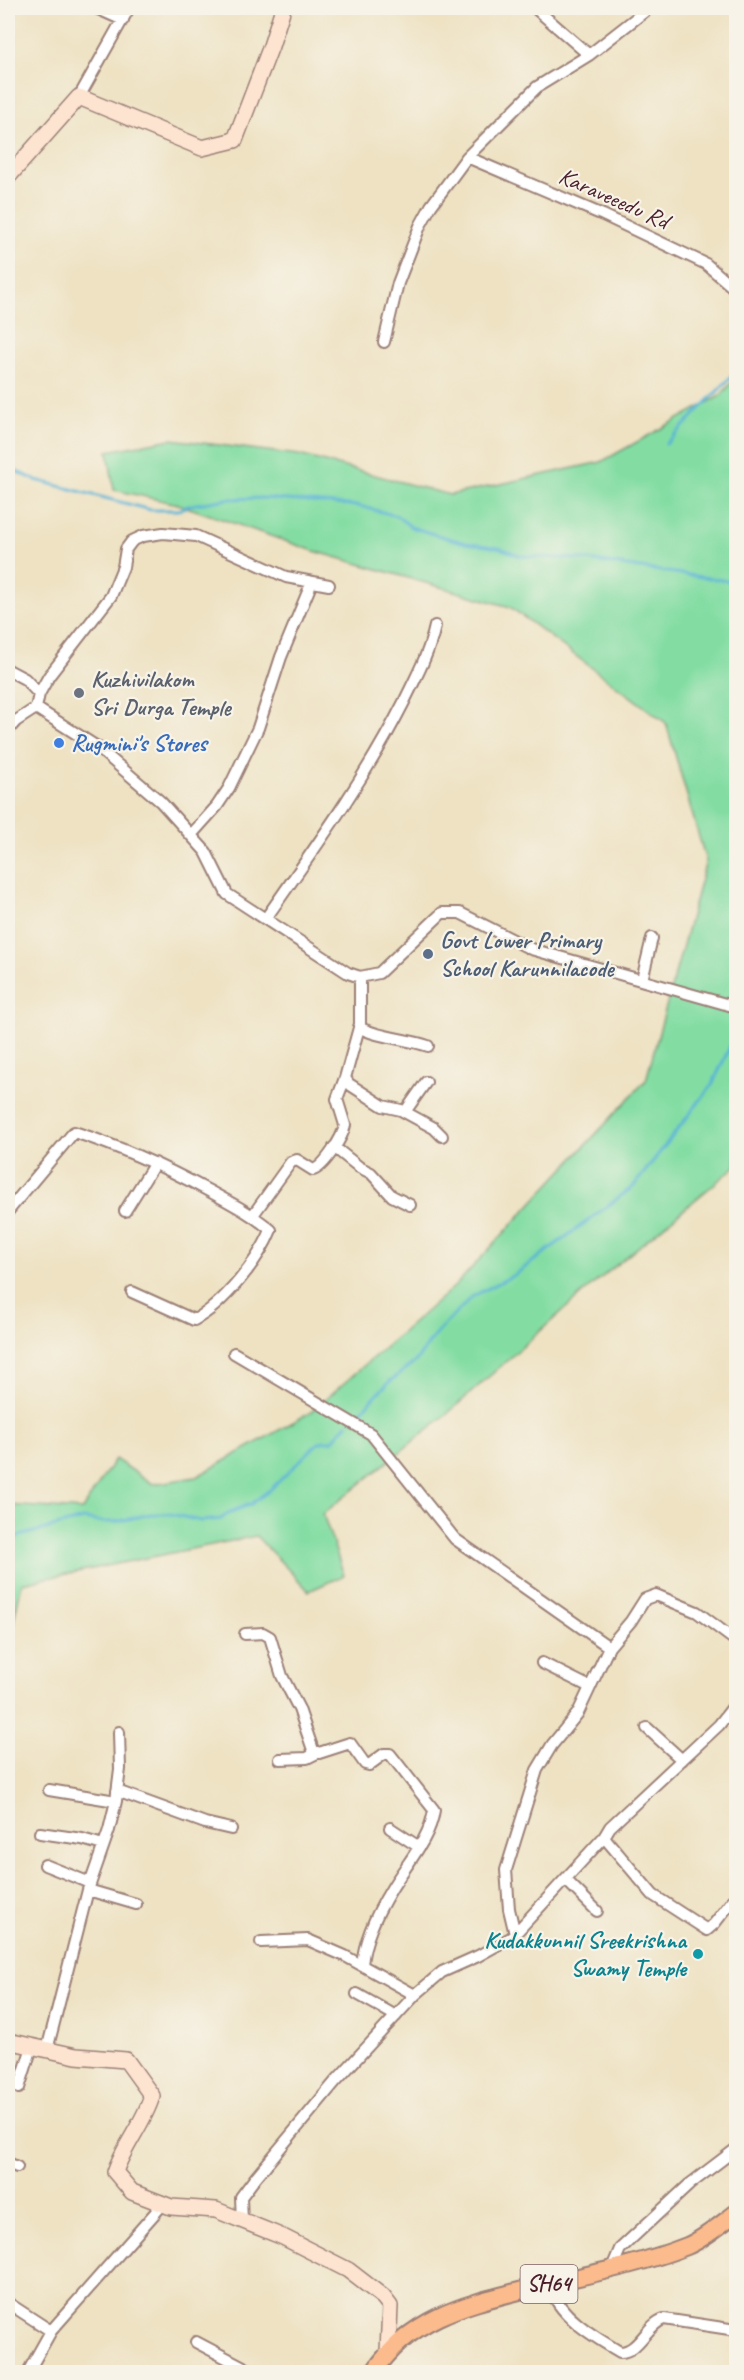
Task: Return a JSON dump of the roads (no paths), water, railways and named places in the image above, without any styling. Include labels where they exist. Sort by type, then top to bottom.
[{"type":"main road","points":[[8,177],[79,97],[202,148],[235,140],[283,8]]},
{"type":"main road","points":[[8,2041],[76,2056],[126,2060],[152,2096],[148,2110],[121,2153],[115,2172],[132,2193],[171,2207],[216,2210],[316,2253],[348,2270],[383,2297],[390,2306],[388,2352]]},
{"type":"main road","name":"SH64","points":[[374,2373],[388,2352],[417,2328],[463,2305],[612,2268],[688,2246],[736,2213]]},
{"type":"street","points":[[96,8],[123,20]]},
{"type":"street","points":[[79,97],[129,8]]},
{"type":"street","points":[[535,8],[589,55]]},
{"type":"street","points":[[384,342],[398,283],[420,226],[431,206],[467,158],[537,87],[589,55],[649,8]]},
{"type":"street","name":"Karaveeedu Rd","points":[[467,158],[603,214],[706,264],[736,290]]},
{"type":"street","points":[[8,730],[15,721],[36,708],[39,694],[69,650],[111,596],[123,567],[126,549],[132,541],[143,536],[163,533],[196,536],[286,577],[329,585]]},
{"type":"street","points":[[191,835],[218,806],[258,728],[281,657],[312,582]]},
{"type":"street","points":[[266,918],[359,783],[430,650],[435,626]]},
{"type":"street","points":[[8,670],[25,679],[39,694]]},
{"type":"street","points":[[36,708],[97,747],[161,802],[206,852],[227,894],[348,973],[360,978],[379,973],[442,913],[460,913],[531,949],[736,1007]]},
{"type":"street","points":[[642,980],[652,938]]},
{"type":"street","points":[[253,1215],[291,1162],[297,1161],[313,1170],[319,1168],[334,1147],[345,1125],[337,1099],[359,1027],[360,978]]},
{"type":"street","points":[[359,1027],[366,1032],[411,1040],[428,1046]]},
{"type":"street","points":[[345,1078],[349,1084],[383,1106],[405,1112],[434,1128],[442,1137]]},
{"type":"street","points":[[405,1112],[426,1082]]},
{"type":"street","points":[[8,1211],[74,1132],[123,1148],[155,1163],[253,1215],[271,1230],[252,1263],[207,1313],[194,1320],[132,1292]]},
{"type":"street","points":[[334,1147],[359,1167],[371,1173],[392,1196],[410,1205]]},
{"type":"street","points":[[125,1211],[155,1163]]},
{"type":"street","points":[[234,1353],[371,1434],[455,1539],[609,1647]]},
{"type":"street","points":[[515,1934],[509,1910],[506,1870],[537,1770],[552,1745],[578,1713],[609,1647],[631,1621],[645,1599],[656,1595],[697,1612],[736,1641]]},
{"type":"street","points":[[245,1634],[263,1633],[270,1637],[282,1676],[298,1709],[313,1750],[317,1753]]},
{"type":"street","points":[[542,1663],[590,1687]]},
{"type":"street","points":[[242,2221],[241,2197],[256,2177],[328,2090],[415,1995],[442,1972],[478,1956],[515,1934],[566,1880],[610,1827],[719,1725],[736,1704]]},
{"type":"street","points":[[647,1728],[682,1760]]},
{"type":"street","points":[[19,2088],[40,2049],[117,1796],[119,1732]]},
{"type":"street","points":[[280,1759],[307,1758],[350,1743],[365,1764],[369,1765],[384,1754],[394,1757],[434,1810],[432,1821],[419,1847],[392,1888],[378,1917],[363,1950],[362,1965]]},
{"type":"street","points":[[49,1790],[117,1796],[231,1829]]},
{"type":"street","points":[[390,1828],[419,1847]]},
{"type":"street","points":[[40,1833],[82,1839],[103,1845]]},
{"type":"street","points":[[604,1837],[653,1895],[707,1930],[736,1896]]},
{"type":"street","points":[[45,1865],[89,1887],[136,1904]]},
{"type":"street","points":[[566,1880],[597,1911]]},
{"type":"street","points":[[261,1942],[308,1940],[362,1965],[415,1995]]},
{"type":"street","points":[[357,1994],[396,2016]]},
{"type":"street","points":[[612,2268],[620,2249],[690,2184],[736,2149]]},
{"type":"street","points":[[28,2373],[51,2331],[163,2204]]},
{"type":"street","points":[[549,2284],[552,2295],[564,2313],[620,2352],[629,2351],[657,2321],[664,2319],[736,2330]]},
{"type":"street","points":[[8,2303],[51,2331]]},
{"type":"street","points":[[196,2342],[254,2373]]},
{"type":"waterway","points":[[666,444],[736,372]]},
{"type":"waterway","points":[[8,468],[36,480],[151,510],[179,510],[190,505],[228,499],[263,498],[359,506],[397,516],[411,527],[466,543],[500,548],[521,556],[580,559],[736,582]]},
{"type":"waterway","points":[[352,1420],[389,1382],[415,1362],[438,1331],[473,1296],[516,1274],[633,1187],[712,1085],[736,1034]]},
{"type":"waterway","points":[[8,1539],[83,1519],[115,1522],[151,1514],[171,1514],[201,1521],[221,1519],[228,1513],[251,1504],[271,1489],[317,1444],[332,1441],[347,1424]]},
{"type":"place","name":"Kuzhivilakom Sri Durga Temple","points":[[79,693]]},
{"type":"place","name":"Rugmini's Stores","points":[[59,743]]},
{"type":"place","name":"Govt Lower Primary School Karunnilacode","points":[[428,954]]},
{"type":"place","name":"Kudakkunnil Sreekrishna Swamy Temple","points":[[698,1954]]}]
